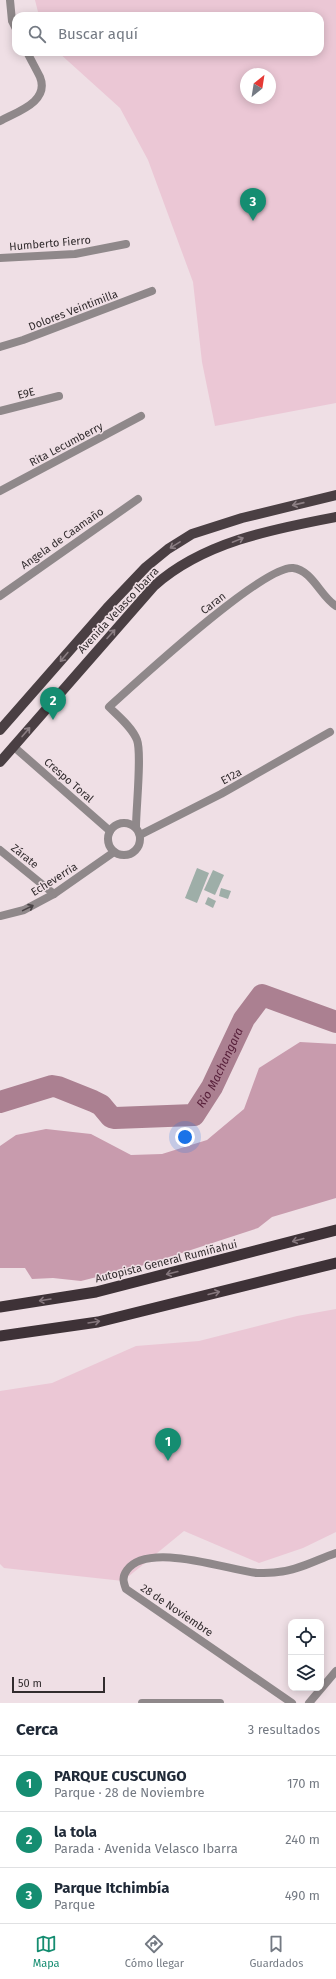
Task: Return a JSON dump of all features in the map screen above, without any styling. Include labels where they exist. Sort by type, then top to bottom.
[{"type":"highway","name":"Autopista General Rumiñahui","points":[[0,1307],[96,1292],[336,1230]]},
{"type":"highway","points":[[0,1336],[98,1322],[336,1263]]},
{"type":"main road","name":"Avenida Velasco Ibarra","points":[[1,728],[107,608],[146,568],[168,549],[192,534],[249,516],[336,495]]},
{"type":"main road","name":"Avenida Velasco Ibarra","points":[[0,762],[154,586],[167,574],[202,555],[244,538],[336,517]]},
{"type":"street","points":[[10,0],[12,21]]},
{"type":"street","points":[[0,121],[33,104],[39,96],[41,79],[29,56]]},
{"type":"street","name":"Humberto Fierro","points":[[0,258],[75,254],[126,244]]},
{"type":"street","name":"Dolores Veintimilla","points":[[0,347],[23,340],[152,291]]},
{"type":"street","name":"E9E","points":[[0,411],[58,396]]},
{"type":"street","name":"Rita Lecumberry","points":[[0,491],[141,416]]},
{"type":"street","name":"Angela de Caamaño","points":[[0,596],[138,499]]},
{"type":"street","name":"Caran","points":[[136,826],[137,740],[128,726],[109,707],[191,634],[236,600],[280,570],[294,568],[305,573],[330,602],[336,606]]},
{"type":"street","name":"E12a","points":[[140,835],[221,794],[330,732]]},
{"type":"street","name":"Crespo Toral","points":[[13,746],[110,831]]},
{"type":"street","points":[[126,822],[136,826],[140,835],[139,846],[136,851],[125,855],[114,852],[108,842],[110,831],[117,824],[126,822]]},
{"type":"street","name":"Zárate","points":[[0,850],[54,894]]},
{"type":"street","name":"Echeverria","points":[[0,916],[24,910],[54,894],[114,852]]},
{"type":"street","name":"28 de Noviembre","points":[[292,1703],[126,1589],[123,1581],[124,1574],[137,1562],[152,1558],[173,1557],[257,1573],[280,1572],[336,1553]]},
{"type":"street","points":[[309,1703],[336,1671]]},
{"type":"street","points":[[142,1703],[220,1703]]},
{"type":"shaded area","points":[[35,0],[336,0],[336,403],[215,426],[202,362],[193,282],[148,160],[120,108],[62,56],[324,56],[324,12],[38,12]]},
{"type":"shaded area","points":[[300,1042],[336,1044],[336,1198],[272,1217],[258,1228],[148,1264],[81,1281],[53,1278],[32,1279],[25,1268],[0,1268],[0,1146],[16,1135],[46,1129],[91,1134],[131,1155],[162,1154],[207,1140],[244,1109],[259,1068]]},
{"type":"shaded area","points":[[336,1309],[336,1532],[303,1548],[259,1563],[184,1531],[123,1581],[4,1568],[0,1564],[0,1391],[52,1383],[136,1346],[199,1341],[297,1316]]},
{"type":"building","points":[[197,868],[209,873],[197,903],[185,898]]},
{"type":"building","points":[[213,870],[224,875],[215,895],[204,890]]},
{"type":"building","points":[[221,888],[231,891],[228,899],[219,896]]},
{"type":"building","points":[[208,897],[216,901],[213,908],[205,904]]},
{"type":"waterway","name":"Rio Machangara","points":[[0,1102],[52,1086],[58,1087],[101,1105],[111,1117],[115,1118],[194,1115],[212,1087],[244,1019],[262,995],[336,1022]]},
{"type":"place","name":"Parque Itchimbía","points":[[253,221]]},
{"type":"place","name":"la tola","points":[[53,720]]},
{"type":"place","name":"PARQUE CUSCUNGO","points":[[168,1461]]}]
